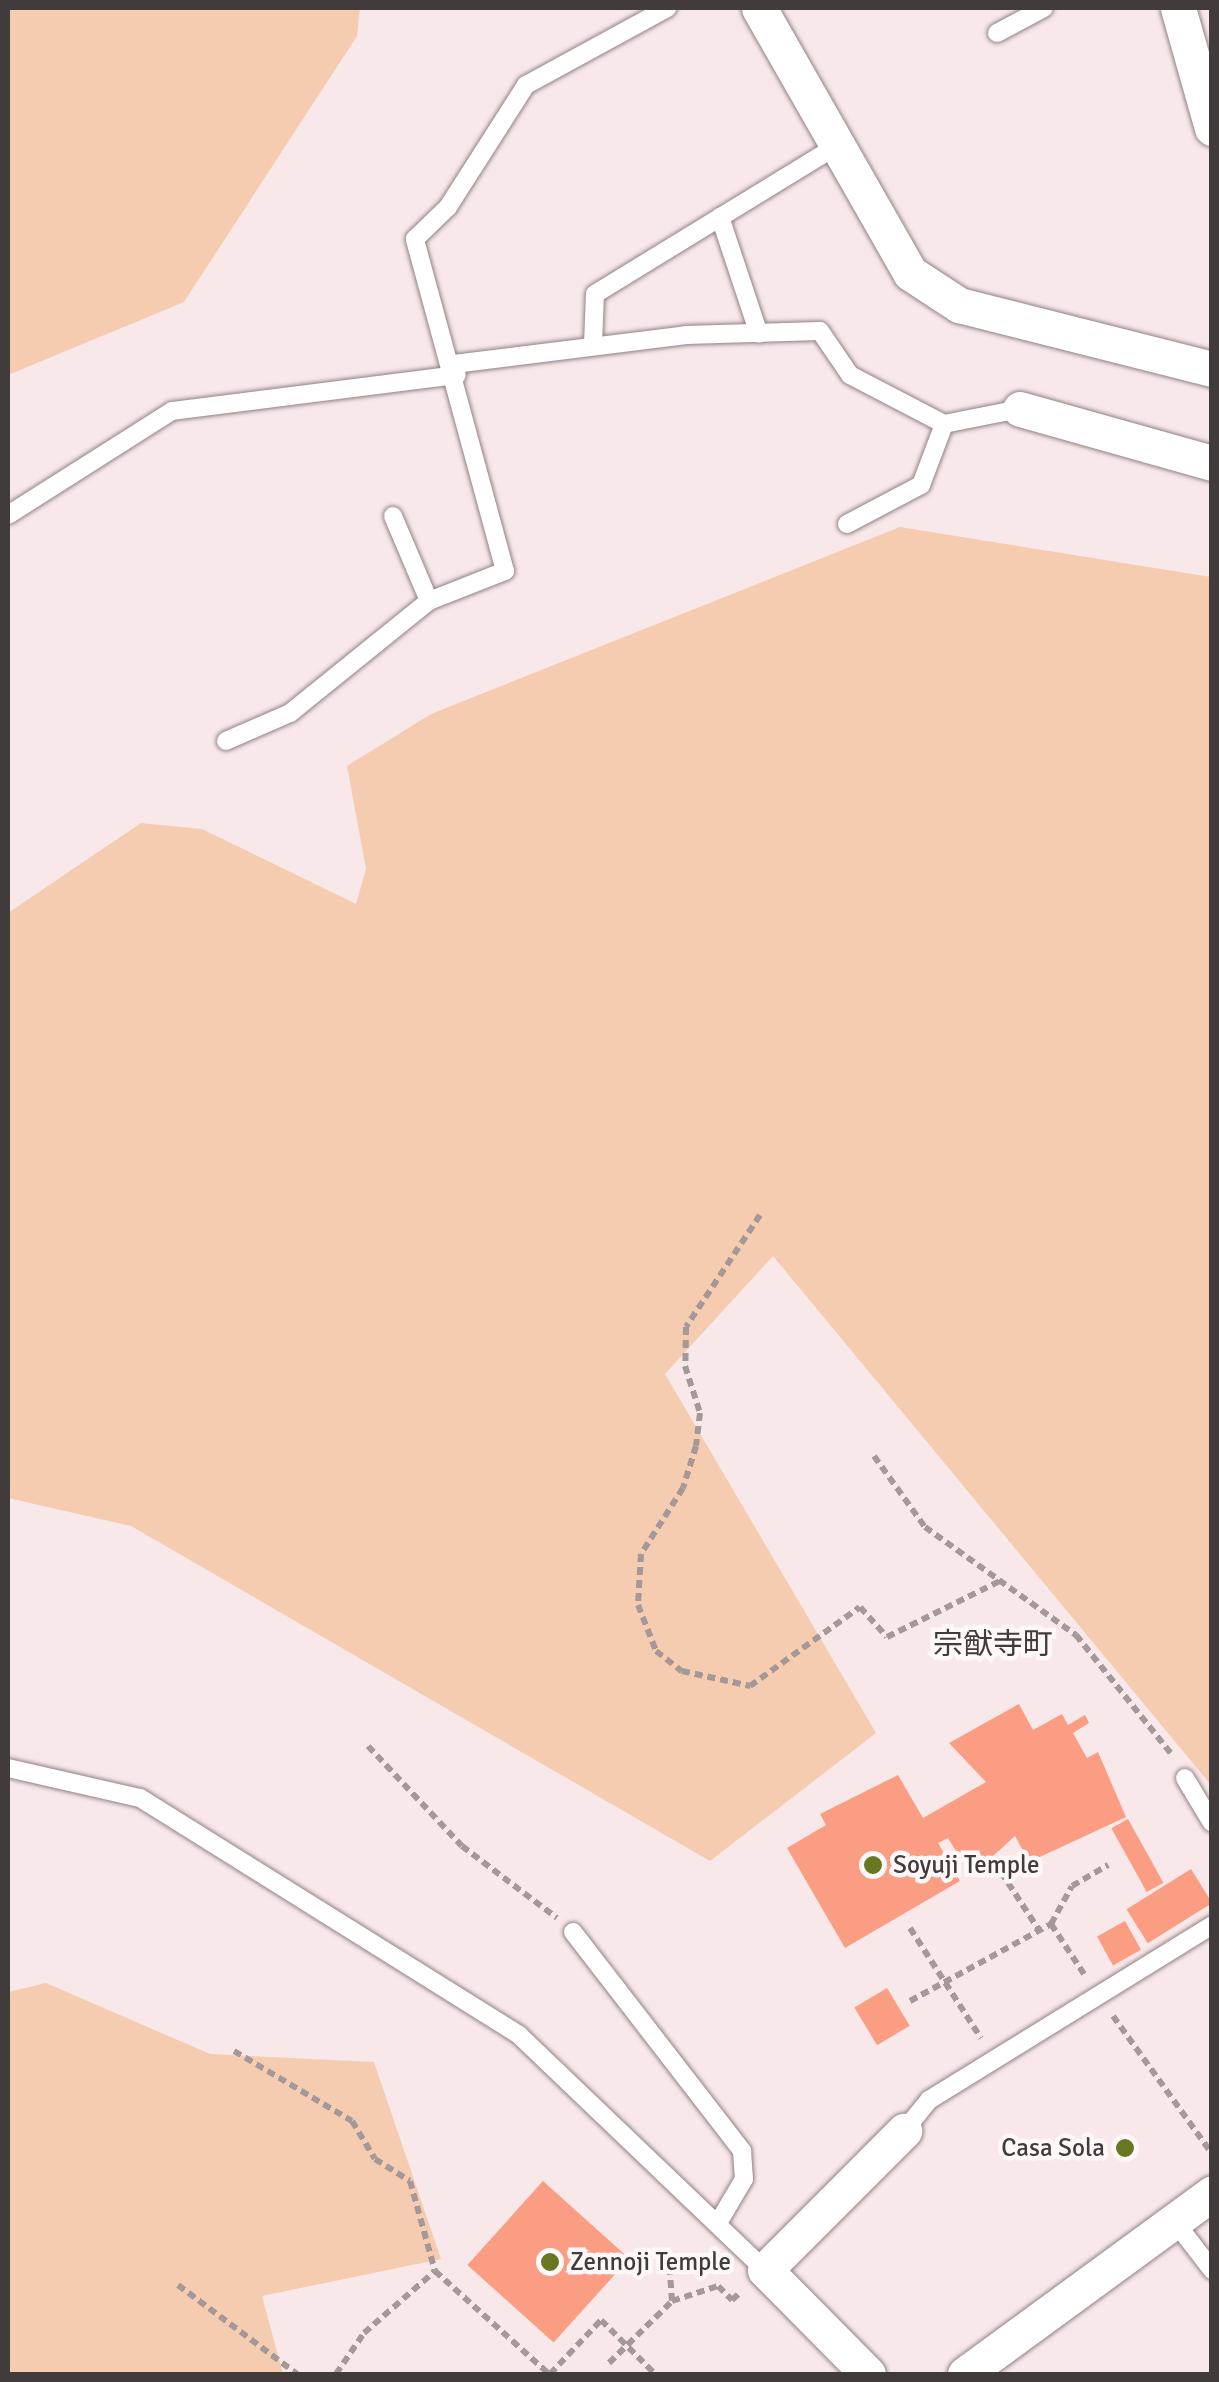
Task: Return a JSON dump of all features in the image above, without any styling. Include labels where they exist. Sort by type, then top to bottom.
[{"type":"street","points":[[759,8],[835,147],[910,272],[959,305],[1212,369]]},
{"type":"street","points":[[1178,8],[1212,128]]},
{"type":"street","points":[[1020,409],[1212,463]]},
{"type":"street","points":[[868,2374],[765,2270],[904,2131]]},
{"type":"street","points":[[978,2370],[1172,2217],[1212,2193]]},
{"type":"lane","points":[[226,741],[290,713],[430,601],[504,571],[455,369],[416,239],[448,207],[526,85],[667,8]]},
{"type":"lane","points":[[997,33],[1044,8]]},
{"type":"lane","points":[[593,346],[596,294],[835,147]]},
{"type":"lane","points":[[720,217],[759,334]]},
{"type":"lane","points":[[8,514],[172,410],[593,346],[820,331],[850,375],[944,424],[1020,409]]},
{"type":"lane","points":[[847,524],[921,485],[944,424]]},
{"type":"lane","points":[[393,516],[430,601]]},
{"type":"lane","points":[[8,1768],[140,1798],[519,2035],[765,2270]]},
{"type":"lane","points":[[1185,1778],[1212,1822]]},
{"type":"lane","points":[[904,2131],[929,2100],[1212,1925]]},
{"type":"lane","points":[[573,1932],[742,2151],[744,2179],[718,2223]]},
{"type":"lane","points":[[1172,2217],[1212,2270]]},
{"type":"path","points":[[760,1215],[686,1327],[685,1366],[700,1413],[696,1446],[683,1488],[640,1554],[638,1605],[656,1651],[682,1671],[750,1686],[860,1607],[888,1637],[1002,1580]]},
{"type":"path","points":[[874,1456],[925,1527],[1076,1635],[1169,1750]]},
{"type":"path","points":[[368,1746],[462,1846],[573,1932]]},
{"type":"path","points":[[910,2001],[944,1979],[1051,1924],[1072,1886],[1108,1865]]},
{"type":"path","points":[[1001,1872],[1039,1930]]},
{"type":"path","points":[[1051,1924],[1070,1952]]},
{"type":"path","points":[[910,1928],[995,2061]]},
{"type":"path","points":[[1099,1997],[1212,2154]]},
{"type":"path","points":[[234,2051],[352,2121],[375,2160],[410,2181],[436,2271],[550,2374],[601,2320],[655,2374]]},
{"type":"path","points":[[669,2259],[672,2301]]},
{"type":"path","points":[[336,2374],[364,2333],[436,2271]]},
{"type":"path","points":[[178,2285],[297,2374]]},
{"type":"path","points":[[609,2363],[672,2301],[718,2286]]},
{"type":"shaded area","points":[[8,8],[360,8],[357,36],[184,302],[8,375]]},
{"type":"shaded area","points":[[900,527],[1211,577],[1211,1785],[773,1256],[665,1374],[876,1733],[710,1861],[131,1526],[8,1498],[8,913],[141,823],[202,829],[356,904],[366,869],[347,766],[431,714]]},
{"type":"shaded area","points":[[46,1983],[210,2054],[374,2062],[441,2259],[262,2296],[283,2374],[8,2374],[8,1992]]},
{"type":"building","points":[[1019,1704],[1033,1730],[1062,1714],[1068,1725],[1085,1715],[1089,1723],[1073,1733],[1087,1758],[1098,1752],[1126,1817],[1029,1862],[1015,1836],[982,1866],[975,1854],[962,1861],[948,1838],[938,1843],[960,1881],[845,1948],[787,1848],[826,1825],[820,1814],[898,1775],[923,1818],[986,1782],[949,1743]]},
{"type":"building","points":[[1128,1819],[1163,1883],[1147,1892],[1111,1828]]},
{"type":"building","points":[[1191,1869],[1212,1903],[1148,1943],[1127,1909]]},
{"type":"building","points":[[1125,1921],[1141,1950],[1113,1965],[1097,1937]]},
{"type":"building","points":[[887,1988],[910,2026],[877,2045],[854,2008]]},
{"type":"building","name":"Zennoji Temple","points":[[543,2181],[629,2259],[554,2343],[467,2265]]},
{"type":"place","name":"Soyuji Temple","points":[[873,1865]]},
{"type":"place","name":"Casa Sola","points":[[1125,2148]]},
{"type":"place","name":"Zennoji Temple","points":[[550,2262]]},
{"type":"district","name":"宗猷寺町","points":[[993,1645]]}]
